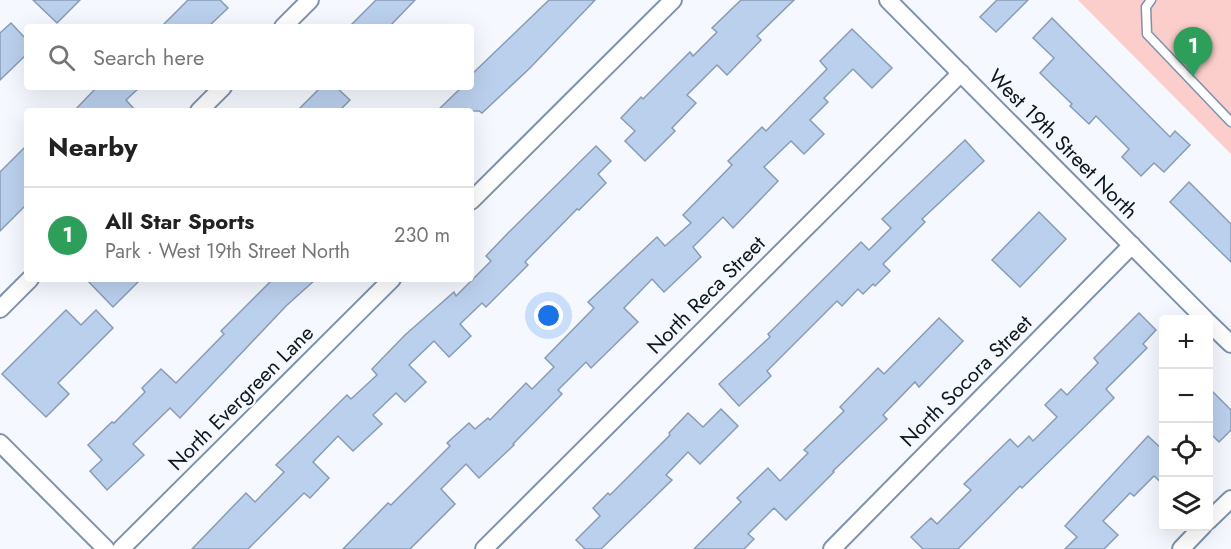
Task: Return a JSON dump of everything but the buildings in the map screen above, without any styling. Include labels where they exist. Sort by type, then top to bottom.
[{"type":"street","points":[[286,24],[310,0]]},
{"type":"street","points":[[474,198],[672,0]]},
{"type":"street","name":"West 19th Street North","points":[[888,0],[1201,315]]},
{"type":"street","name":"North Reca Street","points":[[484,549],[961,73]]},
{"type":"street","points":[[202,108],[220,90]]},
{"type":"street","name":"North Socora Street","points":[[832,549],[1132,245]]},
{"type":"street","points":[[0,309],[27,282]]},
{"type":"street","name":"North Evergreen Lane","points":[[122,549],[390,282]]},
{"type":"street","name":"West 19th Street North","points":[[1213,327],[1231,344]]},
{"type":"street","points":[[0,443],[106,549]]},
{"type":"street","points":[[1213,517],[1231,499]]},
{"type":"street","points":[[1181,549],[1198,531]]},
{"type":"lane","points":[[1151,0],[1146,7],[1147,34],[1231,122]]},
{"type":"shaded area","points":[[1078,0],[1231,0],[1231,154]]},
{"type":"place","name":"All Star Sports","points":[[1193,77]]}]
